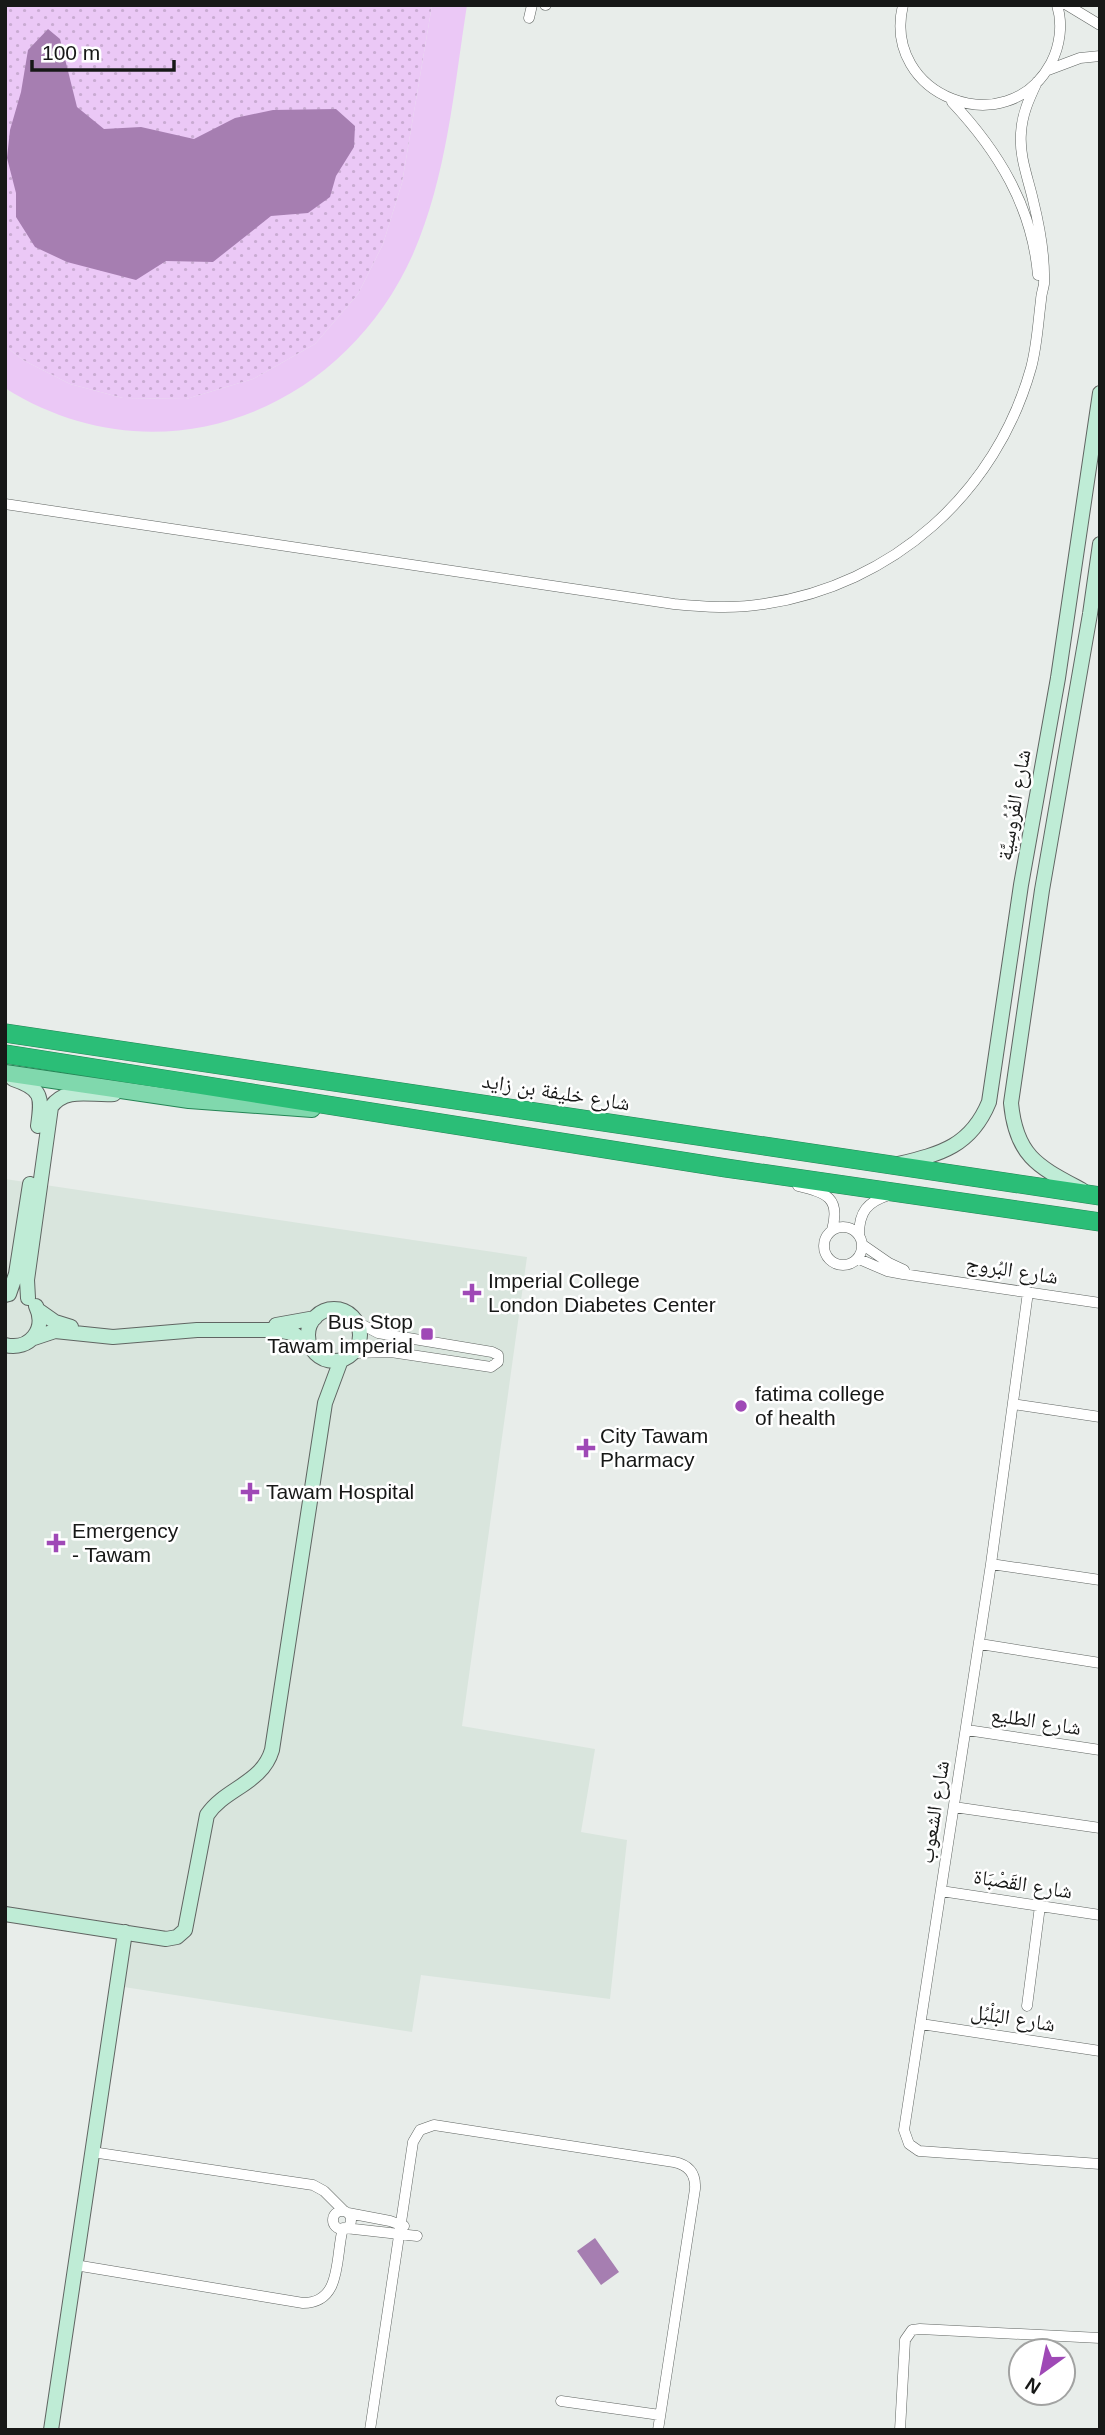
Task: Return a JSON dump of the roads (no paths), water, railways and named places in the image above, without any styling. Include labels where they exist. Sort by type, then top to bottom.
[{"type":"highway","name":"شارع خليفة بن زايد","points":[[5,1033],[1094,1195]]},
{"type":"highway","points":[[5,1054],[726,1168],[1100,1222]]},
{"type":"main road","points":[[5,1074],[229,1105],[350,1109]]},
{"type":"street","points":[[529,18],[532,5]]},
{"type":"street","points":[[903,5],[900,25],[908,58],[928,86],[949,99],[990,145],[1016,190],[1032,236],[1041,297]]},
{"type":"street","points":[[949,99],[980,105],[996,104],[1018,96],[1037,82],[1047,70],[1059,41],[1057,5]]},
{"type":"street","points":[[1067,5],[1100,25]]},
{"type":"street","points":[[1047,70],[1069,61],[1100,56]]},
{"type":"street","points":[[5,504],[674,604],[740,607],[786,600],[845,582],[886,561],[926,533],[959,501],[999,446],[1021,399],[1035,350],[1044,267],[1041,236],[1021,144],[1024,114],[1037,82]]},
{"type":"street","name":"شارع الفُرُوسِيَّة","points":[[891,1166],[928,1157],[953,1147],[977,1126],[989,1102],[1021,885],[1084,512],[1100,393]]},
{"type":"street","points":[[1084,512],[1086,539],[1077,616],[1082,619],[1090,614]]},
{"type":"street","name":"شارع الفُرُوسِيَّة","points":[[1094,1195],[1050,1173],[1029,1156],[1016,1129],[1011,1103],[1040,903],[1100,544]]},
{"type":"street","points":[[5,1074],[34,1087],[41,1105],[16,1274],[12,1288],[5,1296]]},
{"type":"street","points":[[34,1338],[40,1324],[27,1280],[51,1107],[57,1100],[69,1094],[104,1095],[128,1092]]},
{"type":"street","points":[[726,1168],[822,1193],[833,1202],[836,1212],[824,1247],[829,1260],[842,1266],[850,1265],[859,1259],[860,1218],[866,1207],[880,1198],[899,1193]]},
{"type":"street","points":[[832,1230],[847,1227],[861,1240]]},
{"type":"street","name":"شارع البُروج","points":[[861,1240],[889,1263],[918,1274]]},
{"type":"street","name":"شارع البُروج","points":[[859,1259],[887,1271],[1100,1303]]},
{"type":"street","name":"شارع الشعوب","points":[[1028,1292],[967,1730],[904,2130],[906,2140],[914,2148],[925,2151],[1100,2164]]},
{"type":"street","points":[[5,1296],[16,1294],[55,1322],[68,1327],[100,1331],[189,1323],[286,1325],[336,1310],[348,1314],[356,1322],[378,1333],[492,1352],[498,1355],[498,1362],[491,1367],[391,1352],[325,1359],[293,1333],[276,1330],[209,1329],[113,1337],[55,1331],[22,1345],[5,1345]]},
{"type":"street","points":[[5,1914],[166,1939],[182,1934],[188,1921],[207,1815],[220,1801],[260,1773],[270,1757],[325,1403],[322,1372],[309,1333],[315,1318]]},
{"type":"street","points":[[325,1403],[347,1356],[360,1338],[356,1322]]},
{"type":"street","points":[[1013,1404],[1100,1417]]},
{"type":"street","points":[[991,1564],[1100,1580]]},
{"type":"street","points":[[979,1644],[1100,1663]]},
{"type":"street","name":"شارع الطليع","points":[[967,1730],[1100,1750]]},
{"type":"street","points":[[954,1807],[1100,1828]]},
{"type":"street","name":"شارع القَصْبَاة","points":[[941,1891],[1100,1915]]},
{"type":"street","points":[[1027,2006],[1040,1906]]},
{"type":"street","points":[[51,2430],[125,1932]]},
{"type":"street","name":"شارع البُلْبُل","points":[[921,2024],[1100,2051]]},
{"type":"street","points":[[370,2430],[413,2142],[416,2135],[427,2126],[685,2165],[694,2178],[695,2189],[657,2430]]},
{"type":"street","points":[[75,2265],[307,2303],[322,2300],[332,2288],[339,2244],[342,2220],[328,2196],[319,2188],[92,2152]]},
{"type":"street","points":[[342,2220],[386,2234],[400,2229]]},
{"type":"street","points":[[342,2220],[390,2221],[400,2229],[417,2234]]},
{"type":"street","points":[[900,2430],[904,2343],[912,2330],[1100,2338]]},
{"type":"street","points":[[561,2401],[660,2415]]},
{"type":"place","name":"Imperial College London Diabetes Center","points":[[472,1293]]},
{"type":"place","name":"Bus Stop Tawam imperial","points":[[427,1334]]},
{"type":"place","name":"fatima college of health","points":[[741,1406]]},
{"type":"place","name":"City Tawam Pharmacy","points":[[586,1448]]},
{"type":"place","name":"Tawam Hospital","points":[[250,1492]]},
{"type":"place","name":"Emergency - Tawam","points":[[56,1543]]}]
